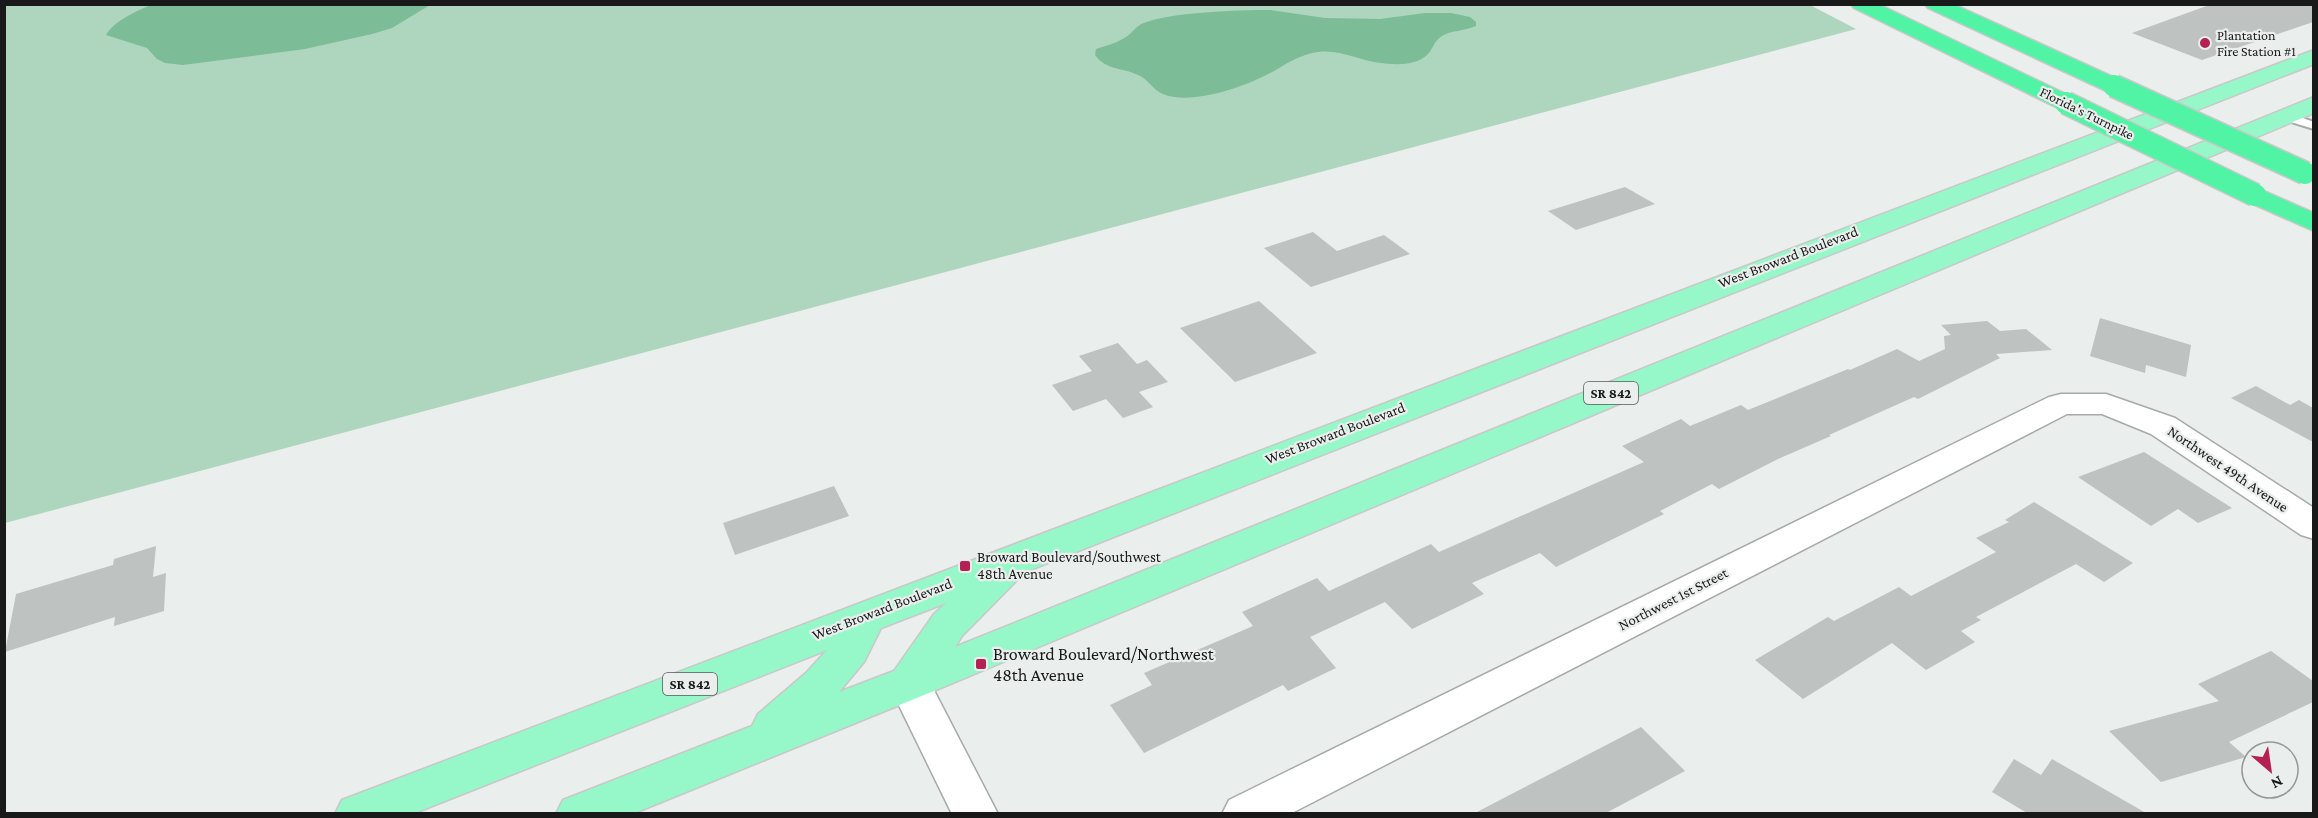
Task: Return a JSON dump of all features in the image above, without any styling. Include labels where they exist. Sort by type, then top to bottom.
[{"type":"highway","name":"Florida's Turnpike","points":[[1861,4],[2313,223]]},
{"type":"highway","points":[[1935,4],[2309,175]]},
{"type":"main road","name":"West Broward Boulevard","points":[[579,813],[909,682],[2298,99],[2313,56]]},
{"type":"main road","name":"West Broward Boulevard","points":[[358,813],[1022,555],[2298,99]]},
{"type":"main road","points":[[909,682],[948,626],[1022,555]]},
{"type":"main road","points":[[756,742],[821,685],[850,651],[868,615]]},
{"type":"street","name":"Northwest 49th Avenue","points":[[2106,404],[2163,426],[2313,526]]},
{"type":"street","name":"Northwest 1st Street","points":[[1245,813],[2061,405],[2106,404]]},
{"type":"street","points":[[909,682],[975,813]]},
{"type":"shaded area","points":[[153,4],[430,5],[392,28],[372,34],[305,49],[183,65],[165,63],[157,59],[147,48],[106,35],[121,20]]},
{"type":"shaded area","points":[[1808,4],[1856,29],[5,523],[5,5]]},
{"type":"shaded area","points":[[1270,10],[1325,18],[1380,19],[1425,13],[1451,13],[1470,17],[1476,22],[1476,26],[1442,36],[1428,54],[1412,63],[1387,64],[1334,52],[1318,52],[1302,56],[1239,87],[1199,97],[1173,97],[1163,94],[1142,77],[1105,64],[1095,55],[1096,49],[1119,41],[1141,24],[1156,19],[1206,12]]},
{"type":"building","name":"Plantation Fire Station #1","points":[[2212,4],[2313,4],[2313,22],[2202,60],[2132,33]]},
{"type":"building","points":[[1625,187],[1655,204],[1576,230],[1548,211]]},
{"type":"building","points":[[1313,232],[1337,251],[1384,235],[1410,254],[1311,287],[1264,248]]},
{"type":"building","points":[[1259,301],[1317,353],[1235,382],[1180,328]]},
{"type":"building","points":[[2100,318],[2191,345],[2186,377],[2146,365],[2145,373],[2090,356]]},
{"type":"building","points":[[1987,321],[2000,331],[2026,329],[2052,350],[1996,354],[2000,358],[1918,399],[1914,397],[1829,435],[1831,436],[1778,459],[1719,489],[1712,484],[1660,511],[1664,514],[1556,567],[1540,553],[1472,583],[1484,594],[1412,629],[1385,602],[1310,637],[1336,668],[1288,691],[1283,685],[1144,753],[1110,705],[1152,685],[1144,673],[1253,626],[1242,612],[1317,578],[1329,591],[1431,544],[1439,552],[1644,462],[1622,446],[1681,419],[1690,426],[1741,405],[1748,410],[1897,349],[1919,361],[1945,349],[1944,336],[1951,335],[1941,325]]},
{"type":"building","points":[[1118,343],[1137,364],[1147,360],[1168,382],[1139,392],[1153,407],[1123,418],[1106,399],[1073,411],[1052,385],[1092,371],[1079,356]]},
{"type":"building","points":[[2256,386],[2290,405],[2299,400],[2313,408],[2313,442],[2231,398]]},
{"type":"building","points":[[2144,452],[2232,508],[2198,523],[2178,509],[2151,526],[2078,477]]},
{"type":"building","points":[[834,486],[849,516],[735,555],[723,523]]},
{"type":"building","points":[[2034,502],[2133,563],[2104,582],[2076,564],[1976,617],[1981,620],[1961,631],[1975,642],[1926,670],[1892,643],[1803,699],[1755,660],[1828,617],[1834,621],[1899,587],[1911,596],[1996,552],[1976,538],[2009,522],[2005,520]]},
{"type":"building","points":[[156,546],[153,577],[166,573],[164,611],[114,626],[115,617],[5,652],[16,594],[113,565],[114,559]]},
{"type":"building","points":[[2271,651],[2313,681],[2313,702],[2229,742],[2240,752],[2240,759],[2161,782],[2109,731],[2219,701],[2198,684]]},
{"type":"building","points":[[1641,727],[1685,771],[1606,813],[1475,813]]},
{"type":"building","points":[[2014,759],[2041,775],[2052,759],[2146,813],[2027,813],[1992,792]]},
{"type":"place","name":"Plantation Fire Station #1","points":[[2205,43]]},
{"type":"place","name":"Broward Boulevard/Southwest 48th Avenue","points":[[965,566]]},
{"type":"place","name":"Broward Boulevard/Northwest 48th Avenue","points":[[981,664]]}]
